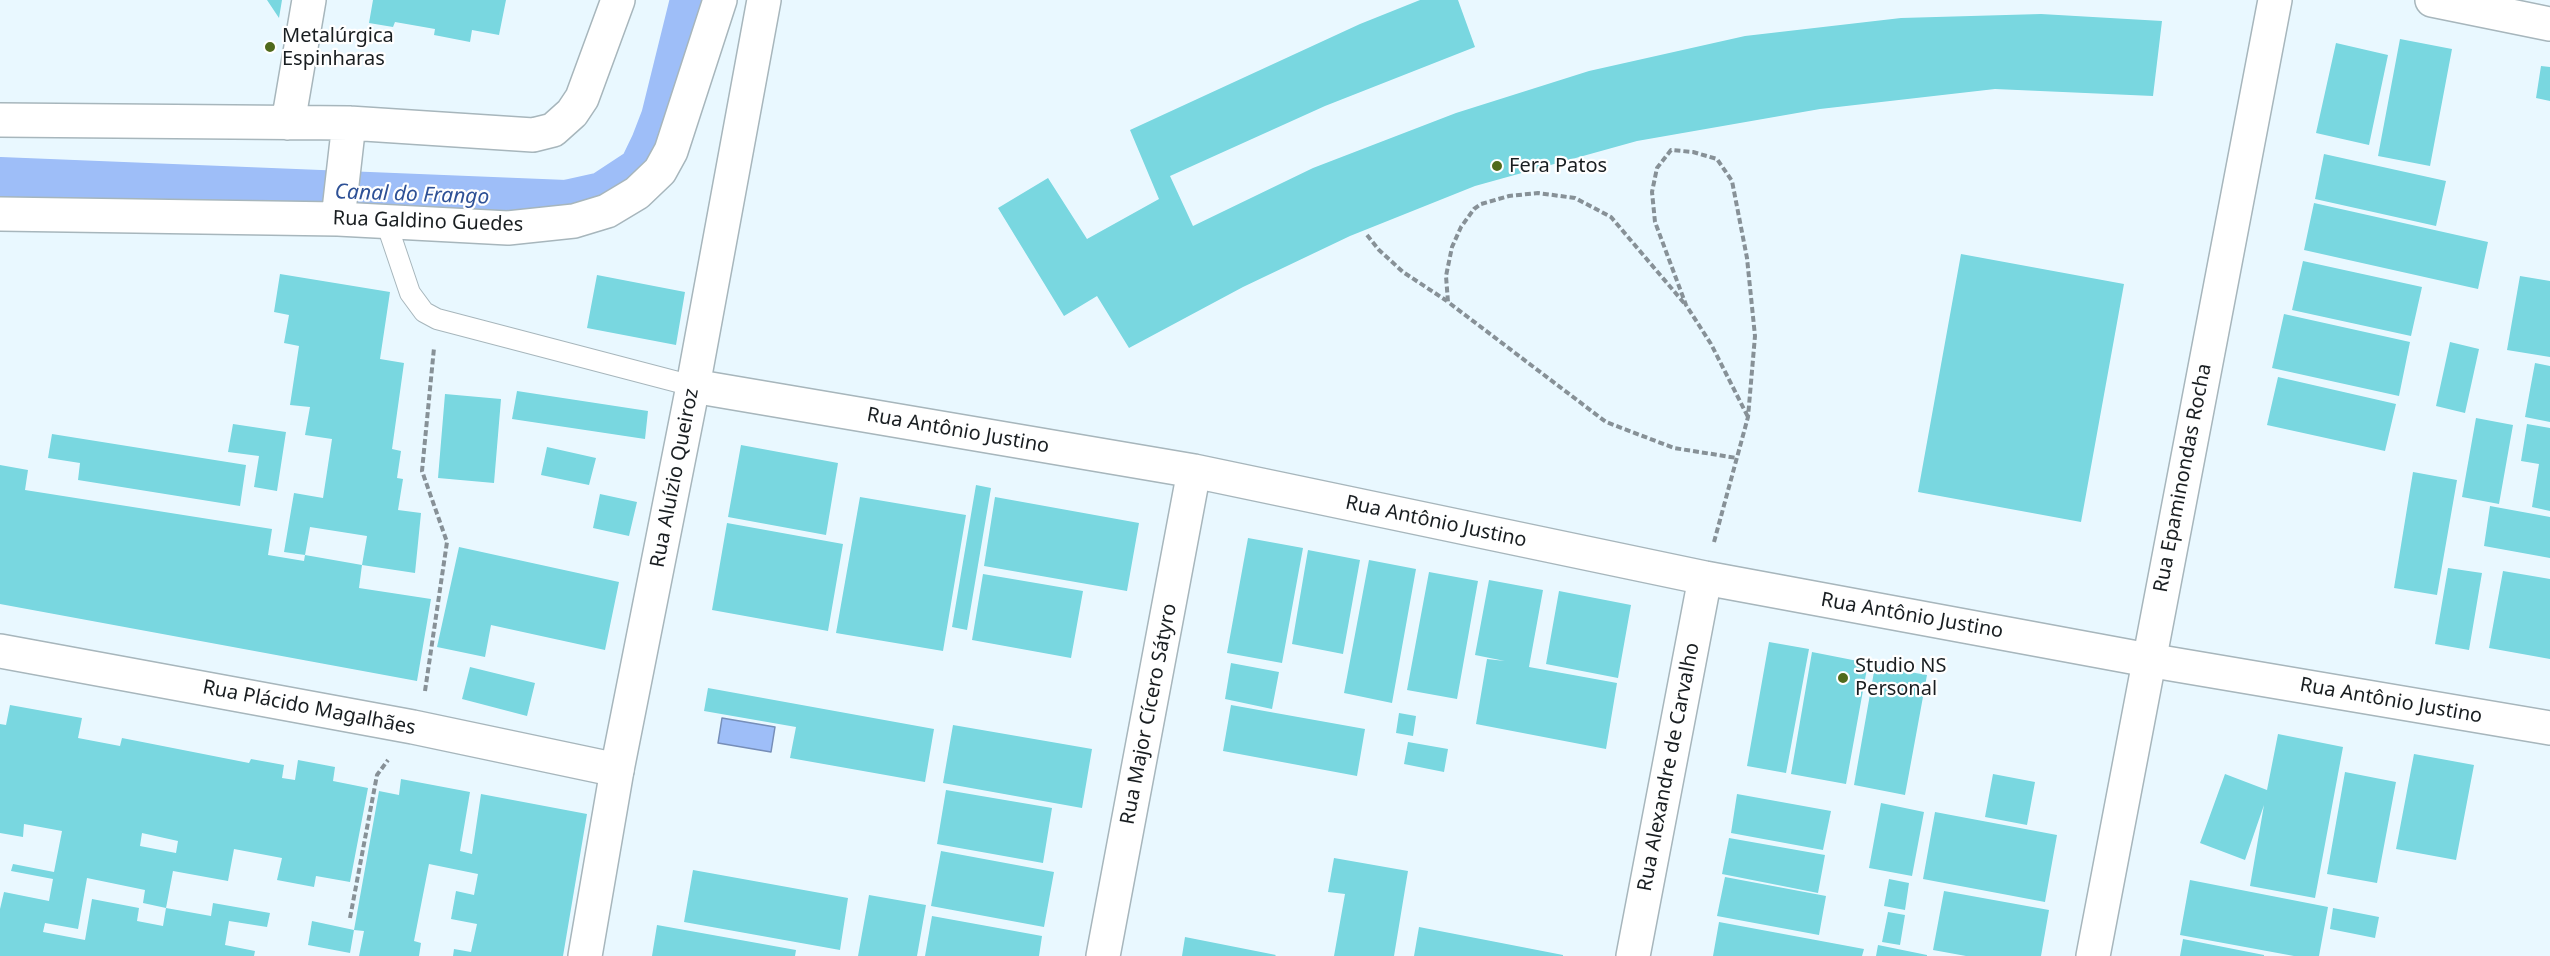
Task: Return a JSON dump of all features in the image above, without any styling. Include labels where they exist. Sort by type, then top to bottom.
[{"type":"street","points":[[288,123],[309,0]]},
{"type":"street","points":[[0,120],[349,123],[533,135],[554,130],[572,113],[582,98],[618,0]]},
{"type":"street","name":"Rua Galdino Guedes","points":[[0,214],[338,219],[508,228],[574,221],[607,211],[637,193],[660,171],[671,150],[720,0]]},
{"type":"street","name":"Rua Aluízio Queiroz","points":[[585,956],[617,770],[693,386],[764,0]]},
{"type":"street","name":"Rua Epaminondas Rocha","points":[[2093,956],[2275,0]]},
{"type":"street","points":[[2432,0],[2550,24]]},
{"type":"street","points":[[338,219],[349,123]]},
{"type":"street","name":"Rua Antônio Justino","points":[[693,386],[1194,471],[1705,578],[2148,660],[2550,728]]},
{"type":"street","name":"Rua Major Cícero Sátyro","points":[[1103,956],[1194,471]]},
{"type":"street","name":"Rua Alexandre de Carvalho","points":[[1633,956],[1705,578]]},
{"type":"street","name":"Rua Plácido Magalhães","points":[[0,651],[413,727],[617,770]]},
{"type":"lane","name":"Rua Antônio Justino","points":[[386,222],[410,293],[424,312],[437,319],[693,386]]},
{"type":"path","points":[[1686,305],[1654,222],[1652,192],[1657,168],[1671,150],[1693,152],[1718,159],[1732,181],[1747,258],[1755,336],[1748,417],[1705,578]]},
{"type":"path","points":[[1448,302],[1446,276],[1452,247],[1461,227],[1474,209],[1481,204],[1509,196],[1538,194],[1575,198],[1611,217],[1686,305],[1711,344],[1748,417]]},
{"type":"path","points":[[1367,235],[1379,250],[1403,272],[1448,302],[1606,422],[1674,448],[1737,458]]},
{"type":"path","points":[[350,918],[377,775],[413,727],[428,683],[447,542],[422,471],[437,319]]},
{"type":"water","points":[[722,718],[775,727],[771,752],[718,743]]},
{"type":"building","points":[[267,0],[282,0],[279,18]]},
{"type":"building","points":[[373,0],[506,0],[499,35],[472,30],[470,42],[434,35],[435,29],[395,22],[393,27],[369,23]]},
{"type":"building","points":[[1420,0],[1458,0],[1475,47],[1325,106],[1170,176],[1193,226],[1313,168],[1456,113],[1589,71],[1745,36],[1901,18],[2041,14],[2162,21],[2153,96],[1995,89],[1820,109],[1637,141],[1475,186],[1350,236],[1243,287],[1129,348],[1097,296],[1064,316],[998,208],[1048,178],[1087,239],[1159,199],[1130,130],[1360,24]]},
{"type":"building","points":[[2400,39],[2452,49],[2430,166],[2378,156]]},
{"type":"building","points":[[2336,43],[2388,55],[2369,145],[2316,133]]},
{"type":"building","points":[[2541,66],[2550,67],[2550,101],[2536,98]]},
{"type":"building","points":[[2324,154],[2446,181],[2436,226],[2315,199]]},
{"type":"building","points":[[2314,203],[2488,242],[2478,289],[2304,250]]},
{"type":"building","points":[[1961,254],[2124,284],[2081,522],[1918,492]]},
{"type":"building","points":[[2303,261],[2422,287],[2411,336],[2292,310]]},
{"type":"building","points":[[280,274],[390,292],[380,359],[404,363],[392,449],[401,451],[397,478],[403,479],[398,510],[421,513],[415,573],[362,565],[367,536],[310,527],[305,555],[284,552],[294,493],[323,498],[332,439],[305,435],[310,407],[290,405],[299,346],[284,343],[289,315],[274,312]]},
{"type":"building","points":[[597,275],[685,292],[676,345],[587,328]]},
{"type":"building","points":[[2520,276],[2550,281],[2550,357],[2507,350]]},
{"type":"building","points":[[2284,314],[2410,342],[2399,396],[2272,368]]},
{"type":"building","points":[[2450,342],[2479,349],[2465,413],[2436,406]]},
{"type":"building","points":[[2535,363],[2550,366],[2550,422],[2525,417]]},
{"type":"building","points":[[2278,377],[2396,404],[2385,451],[2267,425]]},
{"type":"building","points":[[517,391],[648,411],[645,439],[512,419]]},
{"type":"building","points":[[445,394],[501,399],[494,483],[438,478]]},
{"type":"building","points":[[2476,418],[2513,425],[2499,504],[2462,497]]},
{"type":"building","points":[[233,424],[286,432],[277,491],[254,487],[259,456],[228,452]]},
{"type":"building","points":[[2527,424],[2550,428],[2550,511],[2532,507],[2539,464],[2521,461]]},
{"type":"building","points":[[52,434],[246,465],[240,506],[78,480],[80,463],[48,458]]},
{"type":"building","points":[[741,445],[838,463],[826,535],[728,517]]},
{"type":"building","points":[[547,447],[596,458],[589,485],[541,475]]},
{"type":"building","points":[[0,465],[28,470],[25,490],[272,529],[268,555],[304,561],[305,555],[362,565],[359,588],[431,599],[417,681],[0,604]]},
{"type":"building","points":[[2413,472],[2457,480],[2437,595],[2394,588]]},
{"type":"building","points":[[976,485],[991,488],[967,630],[952,627]]},
{"type":"building","points":[[600,494],[637,502],[629,536],[593,528]]},
{"type":"building","points":[[860,497],[966,515],[943,651],[836,633]]},
{"type":"building","points":[[995,497],[1139,523],[1127,591],[984,566]]},
{"type":"building","points":[[2490,506],[2550,517],[2550,558],[2484,546]]},
{"type":"building","points":[[727,523],[843,544],[828,631],[712,610]]},
{"type":"building","points":[[1248,538],[1303,548],[1282,663],[1227,653]]},
{"type":"building","points":[[459,547],[619,582],[605,650],[491,625],[485,657],[437,647]]},
{"type":"building","points":[[1308,550],[1360,560],[1343,654],[1292,644]]},
{"type":"building","points":[[1369,560],[1416,569],[1392,703],[1344,693]]},
{"type":"building","points":[[2448,568],[2482,573],[2469,650],[2435,644]]},
{"type":"building","points":[[2503,571],[2550,579],[2550,659],[2489,648]]},
{"type":"building","points":[[1429,572],[1478,581],[1457,699],[1407,690]]},
{"type":"building","points":[[983,574],[1083,591],[1071,658],[972,640]]},
{"type":"building","points":[[1489,580],[1543,590],[1529,667],[1617,683],[1606,749],[1476,724],[1487,659],[1505,661],[1475,655]]},
{"type":"building","points":[[1559,591],[1631,605],[1618,678],[1546,664]]},
{"type":"building","points":[[1769,642],[1809,649],[1786,773],[1747,766]]},
{"type":"building","points":[[1812,652],[1868,663],[1846,784],[1791,774]]},
{"type":"building","points":[[1231,663],[1279,672],[1272,709],[1225,699]]},
{"type":"building","points":[[1875,666],[1927,675],[1905,795],[1854,785]]},
{"type":"building","points":[[470,667],[535,683],[527,716],[462,699]]},
{"type":"building","points":[[708,688],[934,729],[925,782],[790,758],[796,727],[704,711]]},
{"type":"building","points":[[10,705],[82,718],[78,738],[120,746],[122,738],[249,763],[251,759],[284,765],[282,778],[295,780],[298,760],[335,767],[333,781],[368,788],[350,882],[316,876],[314,887],[277,880],[282,858],[234,849],[228,881],[173,871],[166,908],[211,916],[213,903],[270,913],[267,927],[229,921],[225,945],[255,951],[254,956],[0,956],[0,909],[4,892],[49,901],[53,879],[11,871],[13,864],[54,872],[62,831],[24,824],[23,837],[0,833],[0,724],[6,725]],"holes":[[[142,833],[178,841],[176,853],[140,846]],[[87,878],[145,890],[143,903],[166,908],[163,926],[137,921],[139,908],[92,899],[85,940],[43,932],[45,923],[78,929]]]},
{"type":"building","points":[[1231,705],[1365,729],[1357,776],[1223,751]]},
{"type":"building","points":[[1399,713],[1416,716],[1413,736],[1396,733]]},
{"type":"building","points":[[953,725],[1092,749],[1082,808],[943,783]]},
{"type":"building","points":[[2278,734],[2343,747],[2315,898],[2250,886],[2264,805],[2245,860],[2200,843],[2225,774],[2267,790]]},
{"type":"building","points":[[1408,742],[1448,749],[1444,772],[1404,764]]},
{"type":"building","points":[[2414,754],[2474,765],[2456,860],[2396,849]]},
{"type":"building","points":[[2345,772],[2396,782],[2377,883],[2327,874]]},
{"type":"building","points":[[1993,774],[2035,782],[2027,825],[1985,817]]},
{"type":"building","points":[[401,779],[470,792],[460,851],[472,854],[481,794],[587,814],[563,956],[453,956],[454,949],[471,952],[477,924],[451,919],[456,891],[474,895],[478,874],[429,864],[414,941],[421,943],[419,956],[359,956],[364,931],[354,930],[379,791],[399,795]]},
{"type":"building","points":[[946,790],[1052,808],[1043,863],[937,844]]},
{"type":"building","points":[[1737,794],[1831,811],[1823,850],[1731,833]]},
{"type":"building","points":[[1881,803],[1924,812],[1912,876],[1869,868]]},
{"type":"building","points":[[1935,812],[2057,835],[2045,902],[1923,879]]},
{"type":"building","points":[[1729,838],[1825,855],[1818,893],[1722,874]]},
{"type":"building","points":[[941,851],[1054,872],[1044,927],[931,906]]},
{"type":"building","points":[[1334,858],[1408,871],[1394,956],[1334,956],[1345,894],[1328,892]]},
{"type":"building","points":[[693,870],[848,898],[840,950],[684,922]]},
{"type":"building","points":[[1725,877],[1826,896],[1819,935],[1717,916]]},
{"type":"building","points":[[1889,879],[1909,883],[1905,910],[1884,906]]},
{"type":"building","points":[[2190,880],[2328,907],[2319,956],[2294,956],[2180,935]]},
{"type":"building","points":[[1944,891],[2049,910],[2041,956],[1966,956],[1933,950]]},
{"type":"building","points":[[869,895],[926,905],[917,956],[858,956]]},
{"type":"building","points":[[2333,908],[2379,917],[2375,938],[2330,929]]},
{"type":"building","points":[[1888,912],[1905,915],[1900,945],[1882,942]]},
{"type":"building","points":[[932,916],[1042,936],[1039,956],[925,956]]},
{"type":"building","points":[[312,921],[354,930],[350,953],[308,945]]},
{"type":"building","points":[[1719,922],[1864,949],[1862,956],[1713,956]]},
{"type":"building","points":[[657,925],[796,950],[795,956],[652,956]]},
{"type":"building","points":[[1419,927],[1563,955],[1563,956],[1414,956]]},
{"type":"building","points":[[1185,937],[1276,955],[1182,956]]},
{"type":"building","points":[[2183,939],[2264,955],[2264,956],[2180,956]]},
{"type":"building","points":[[1878,945],[1927,955],[1927,956],[1876,956]]},
{"type":"waterway","name":"Canal do Frango","points":[[0,178],[566,201],[602,193],[640,168],[652,143],[662,117],[691,0]]},
{"type":"place","name":"Metalúrgica Espinharas","points":[[270,47]]},
{"type":"place","name":"Fera Patos","points":[[1497,166]]},
{"type":"place","name":"Studio NS Personal","points":[[1843,678]]}]
